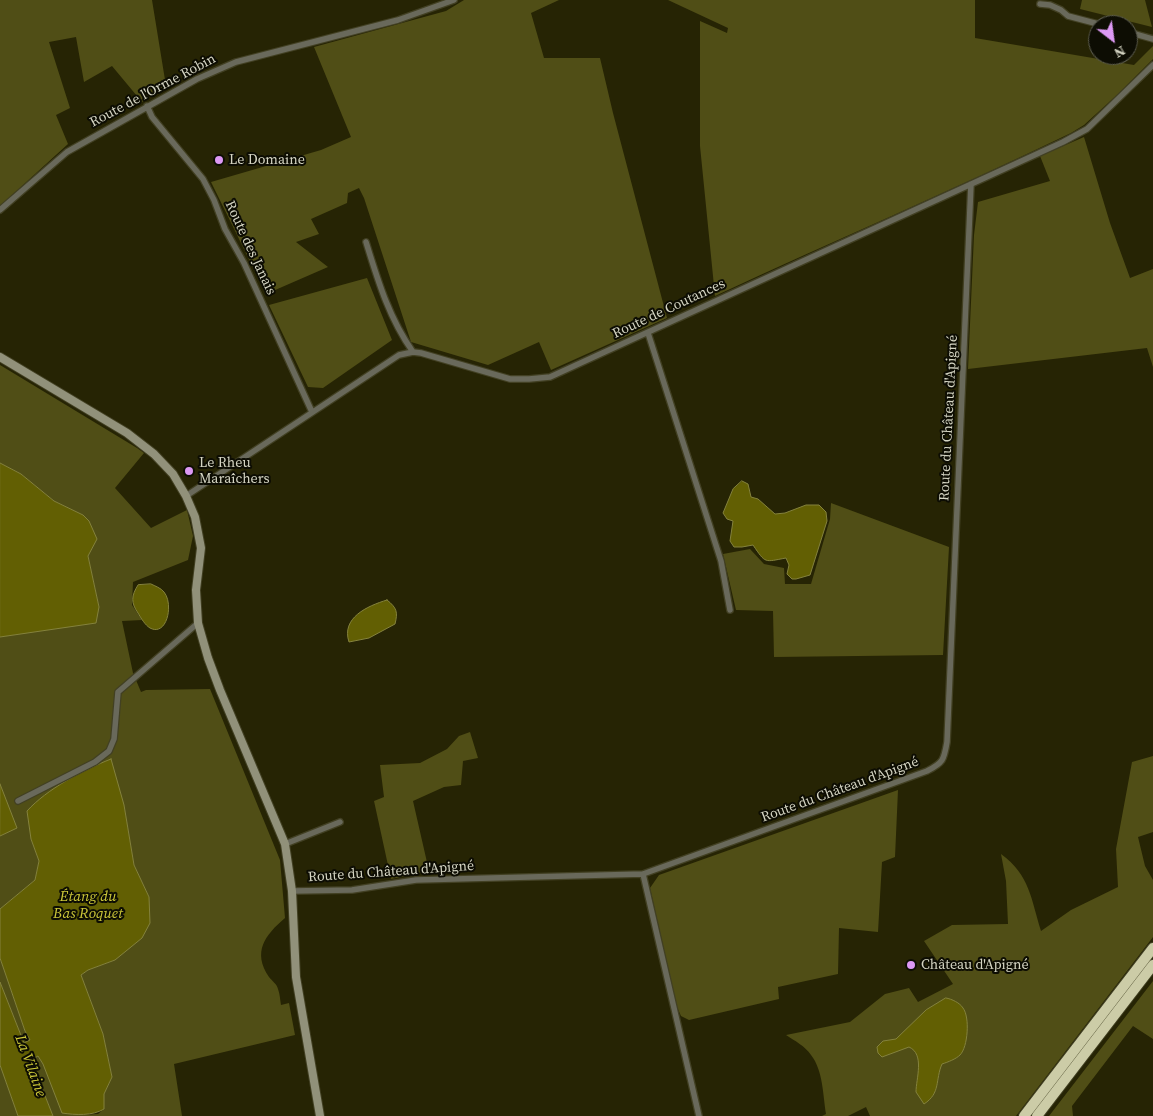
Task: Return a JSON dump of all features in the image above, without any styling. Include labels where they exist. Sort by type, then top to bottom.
[{"type":"highway","points":[[1024,1116],[1153,948]]},
{"type":"highway","points":[[1037,1116],[1153,964]]},
{"type":"street","name":"Route de l'Orme Robin","points":[[0,210],[67,152],[197,79],[236,62],[398,20],[454,0]]},
{"type":"street","points":[[1040,4],[1061,10],[1068,16],[1088,21]]},
{"type":"street","points":[[1138,35],[1153,39]]},
{"type":"street","name":"Route de Coutances","points":[[413,352],[510,379],[529,380],[550,376],[648,333],[1063,142],[1087,129],[1153,65]]},
{"type":"street","name":"Route des Janais","points":[[147,106],[152,117],[203,179],[214,200],[225,229],[244,262],[312,412]]},
{"type":"street","name":"Route du Château d'Apigné","points":[[292,891],[352,890],[416,880],[643,874],[939,765],[944,757],[948,703],[971,184]]},
{"type":"street","points":[[186,496],[386,362],[399,355],[413,352],[393,319],[366,242]]},
{"type":"street","points":[[648,333],[721,561],[730,610]]},
{"type":"street","points":[[0,356],[127,433],[148,449],[173,474],[195,516],[201,548],[196,590],[198,623],[217,682],[285,844],[292,891],[296,976],[320,1116]]},
{"type":"street","points":[[18,801],[95,762],[109,751],[114,738],[118,692],[198,623]]},
{"type":"street","points":[[285,844],[340,822]]},
{"type":"street","points":[[643,874],[699,1116]]},
{"type":"shaded area","points":[[0,0],[152,0],[166,86],[142,102],[112,66],[84,82],[76,37],[49,42],[70,108],[56,115],[68,144],[0,206]]},
{"type":"shaded area","points":[[464,0],[559,0],[531,13],[544,58],[600,58],[667,318],[551,370],[539,342],[488,365],[411,342],[364,198],[359,188],[348,193],[347,203],[311,219],[319,234],[296,242],[328,267],[266,294],[211,182],[321,150],[351,137],[314,47],[446,11]]},
{"type":"shaded area","points":[[668,0],[975,0],[975,38],[1088,57],[1088,65],[1138,65],[1138,61],[1153,46],[1153,59],[1084,125],[1071,133],[983,175],[715,296],[700,146],[700,21],[727,33],[728,28]]},
{"type":"shaded area","points":[[1082,0],[1145,0],[1152,27],[1138,24],[1138,15],[1104,15],[1080,9]]},
{"type":"shaded area","points":[[1084,137],[1110,223],[1130,278],[1153,269],[1153,367],[1147,348],[968,369],[974,235],[978,202],[1050,181],[1040,156]]},
{"type":"shaded area","points":[[367,278],[392,340],[323,388],[308,387],[269,305]]},
{"type":"shaded area","points":[[0,365],[144,453],[115,488],[151,528],[187,510],[193,536],[188,560],[133,582],[132,605],[142,620],[122,621],[133,673],[141,692],[146,690],[210,689],[280,860],[285,918],[267,938],[261,952],[264,968],[276,984],[281,1005],[289,1003],[295,1035],[174,1064],[182,1116],[53,1116],[31,1060],[38,1056],[78,1115],[98,1114],[104,1109],[104,1094],[112,1077],[103,1034],[81,975],[88,970],[115,960],[149,897],[134,865],[124,805],[31,839],[39,861],[35,880],[0,909],[0,836],[16,828],[0,784],[0,637],[19,634],[99,607],[88,556],[83,515],[54,501],[21,474],[0,463]]},
{"type":"shaded area","points":[[831,503],[949,547],[943,655],[774,657],[773,611],[736,610],[723,554],[750,549],[764,564],[784,568],[785,584],[811,584],[830,519]]},
{"type":"shaded area","points":[[470,732],[478,758],[463,761],[461,785],[444,787],[413,801],[429,871],[391,879],[374,801],[384,797],[380,765],[420,763],[447,749],[459,736]]},
{"type":"shaded area","points":[[1153,756],[1153,832],[1138,837],[1145,866],[1153,880],[1153,937],[1016,1116],[870,1116],[866,1107],[848,1116],[822,1116],[826,1114],[820,1075],[815,1061],[806,1049],[786,1035],[850,1022],[885,994],[909,988],[918,1002],[953,984],[924,941],[952,925],[1008,924],[1006,881],[1001,854],[1011,862],[1024,879],[1032,898],[1041,931],[1071,910],[1118,887],[1116,849],[1132,762]]},
{"type":"shaded area","points":[[898,790],[895,857],[882,862],[878,932],[839,928],[838,974],[778,987],[779,999],[689,1020],[681,1016],[677,1007],[650,888],[659,875]]},
{"type":"shaded area","points":[[0,958],[25,1031],[30,1040],[24,1043],[0,982]]},
{"type":"shaded area","points":[[1153,981],[1153,1039],[1133,1026],[1072,1106],[1073,1116],[1049,1116]]},
{"type":"shaded area","points":[[0,1065],[18,1116],[0,1116]]},
{"type":"water","points":[[0,463],[21,474],[54,501],[83,515],[89,521],[97,539],[88,556],[99,607],[96,623],[0,637]]},
{"type":"water","points":[[742,481],[748,484],[751,497],[758,499],[775,514],[785,513],[806,505],[819,505],[826,512],[827,521],[810,575],[792,579],[787,574],[789,565],[786,558],[769,561],[763,559],[753,545],[734,547],[730,541],[733,521],[727,519],[723,513],[733,489]]},
{"type":"water","points":[[151,584],[164,592],[168,604],[165,624],[156,630],[150,628],[145,623],[133,603],[133,596],[138,585]]},
{"type":"water","points":[[387,600],[396,610],[395,624],[369,638],[349,642],[349,626],[352,620],[364,610]]},
{"type":"water","name":"Étang du Bas Roquet","points":[[111,759],[124,805],[134,865],[149,897],[150,923],[142,938],[115,960],[88,970],[81,975],[103,1034],[112,1077],[104,1094],[104,1109],[89,1114],[62,1113],[43,1064],[38,1056],[31,1060],[53,1116],[18,1116],[0,1065],[0,982],[24,1043],[30,1040],[25,1031],[0,958],[0,909],[35,880],[39,861],[31,839],[27,811],[45,795],[66,781]]},
{"type":"water","points":[[0,784],[17,828],[0,836]]},
{"type":"water","points":[[946,998],[958,1003],[965,1012],[967,1025],[965,1046],[960,1055],[942,1064],[935,1091],[924,1104],[916,1092],[918,1061],[914,1050],[909,1047],[882,1057],[878,1053],[877,1047],[883,1041],[896,1039],[926,1010]]},
{"type":"place","name":"Le Domaine","points":[[219,160]]},
{"type":"place","name":"Le Rheu Maraîchers","points":[[189,471]]},
{"type":"place","name":"Château d'Apigné","points":[[911,965]]},
{"type":"water label","name":"La Vilaine","points":[[30,1066]]}]
